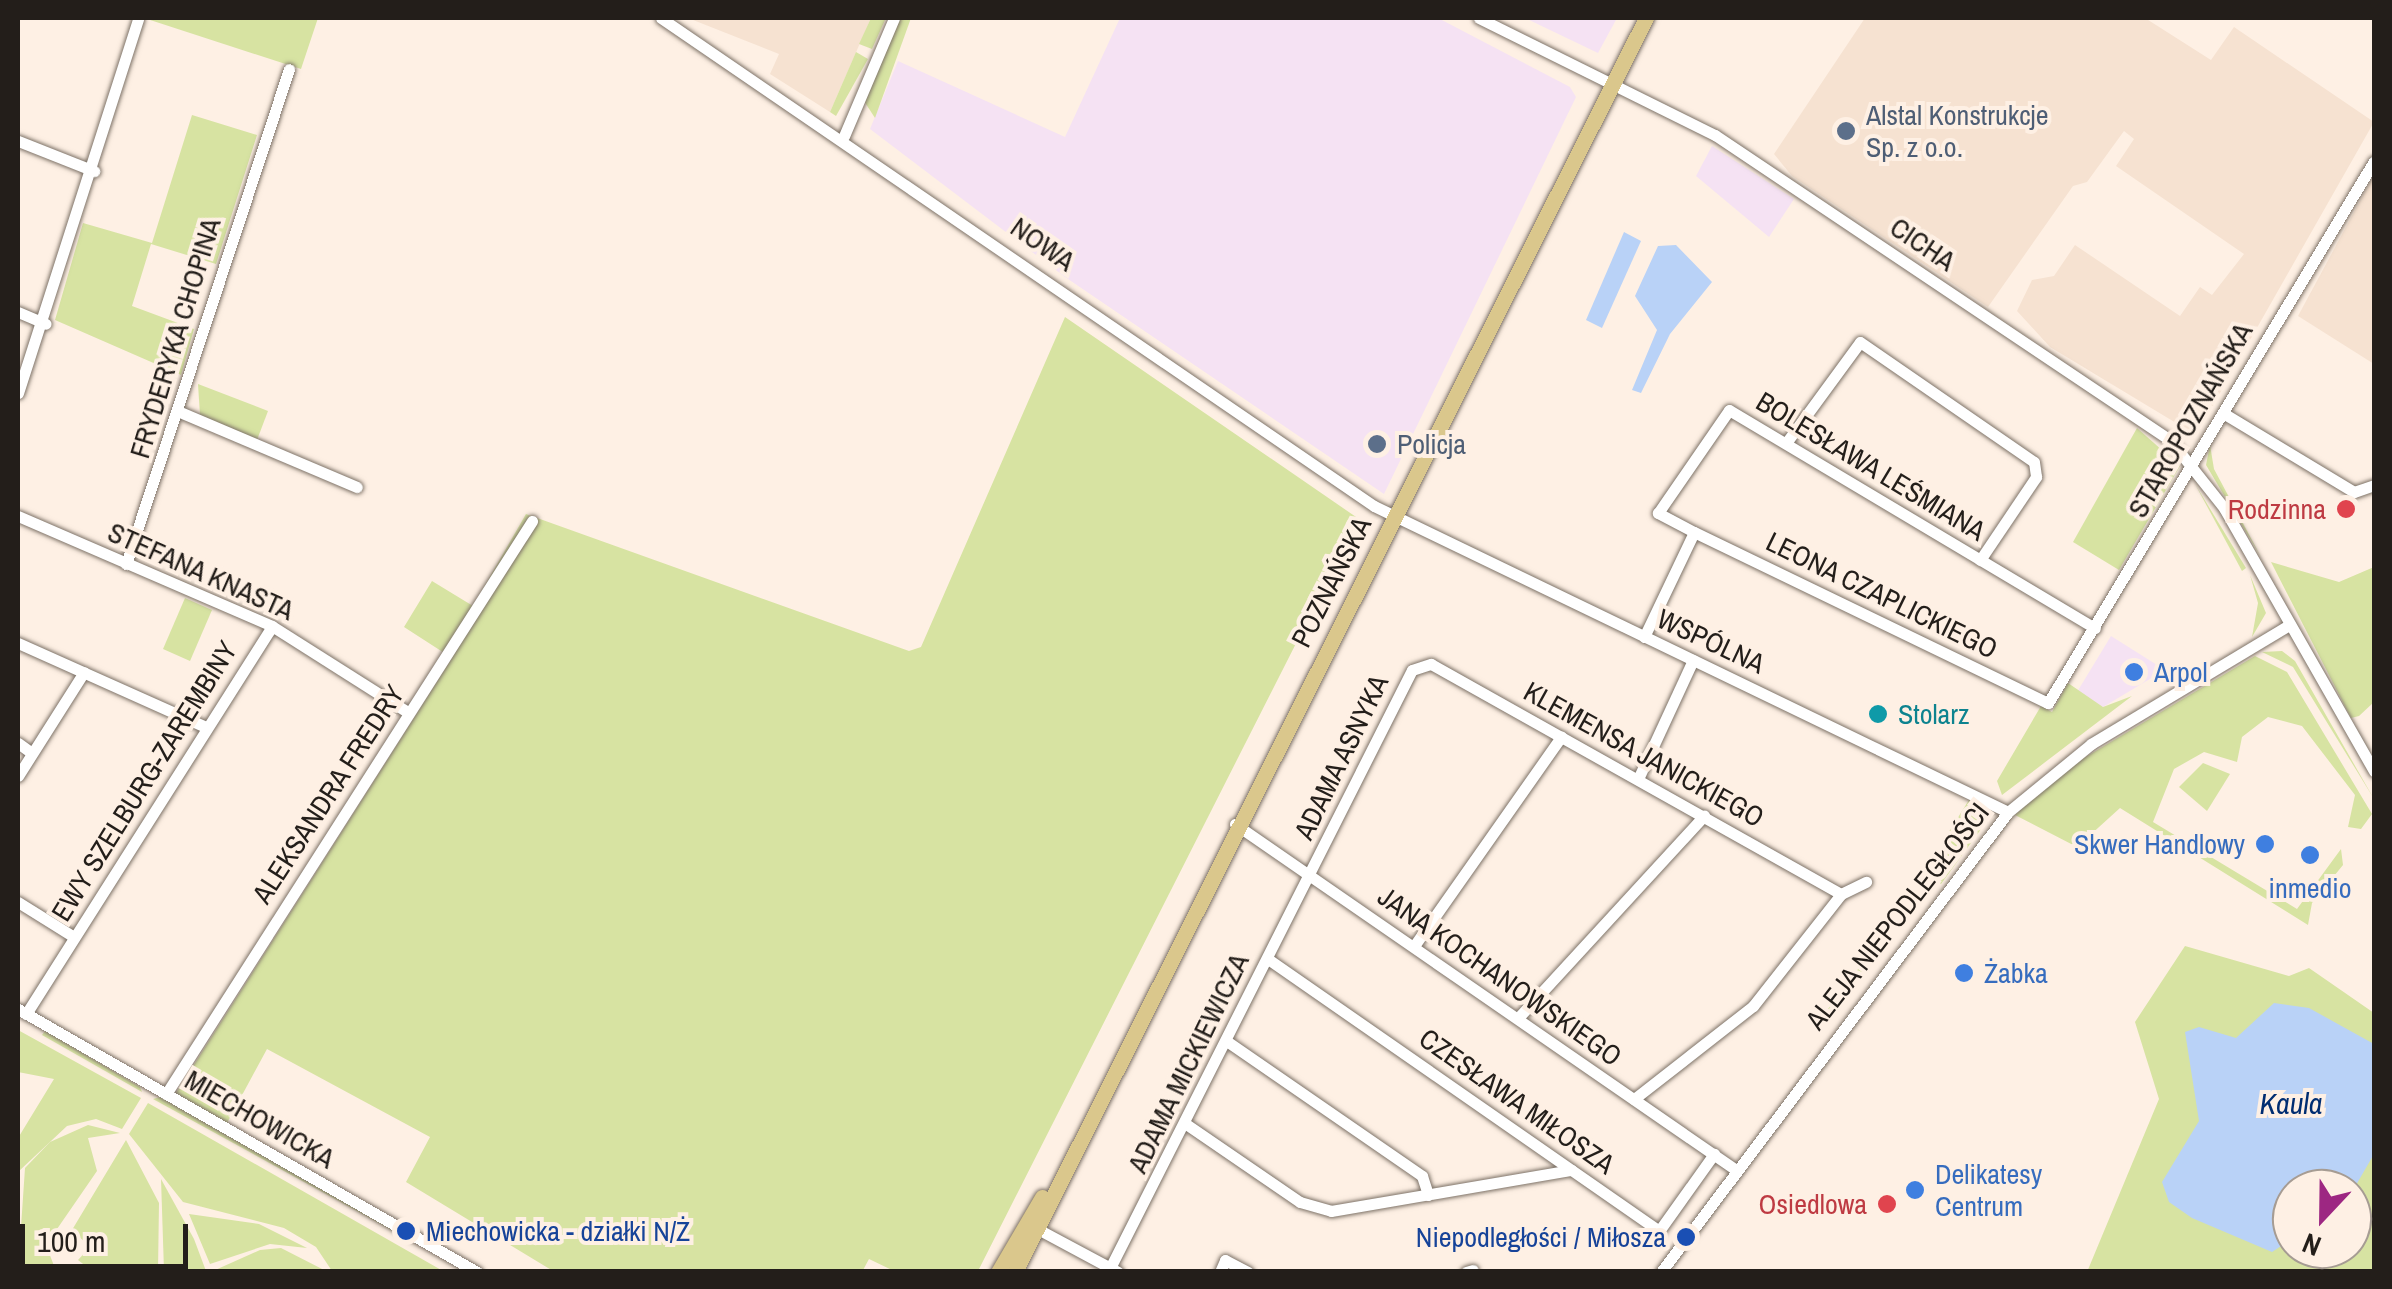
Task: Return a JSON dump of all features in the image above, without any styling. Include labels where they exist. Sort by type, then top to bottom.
[{"type":"main road","name":"POZNAŃSKA","points":[[998,1272],[1061,1169],[1646,18]]},
{"type":"main road","name":"POZNAŃSKA","points":[[1015,1272],[1030,1225]]},
{"type":"street","name":"NOWA","points":[[661,18],[844,136],[1392,516]]},
{"type":"street","points":[[844,136],[894,18]]},
{"type":"street","name":"CICHA","points":[[1480,18],[1716,135],[2194,463]]},
{"type":"street","points":[[18,393],[46,324],[138,19]]},
{"type":"street","name":"FRYDERYKA CHOPINA","points":[[126,564],[180,412],[186,367],[289,69]]},
{"type":"street","points":[[18,141],[94,171]]},
{"type":"street","name":"STAROPOZNAŃSKA","points":[[2048,704],[2374,161]]},
{"type":"street","points":[[18,312],[46,324]]},
{"type":"street","points":[[1786,444],[1860,342],[2034,462],[2036,477],[1980,560]]},
{"type":"street","name":"BOLESŁAWA LEŚMIANA","points":[[1658,512],[1729,410],[2094,628]]},
{"type":"street","points":[[180,412],[357,487]]},
{"type":"street","points":[[2223,413],[2354,492],[2374,484]]},
{"type":"street","points":[[2194,463],[2374,771]]},
{"type":"street","name":"LEONA CZAPLICKIEGO","points":[[1658,512],[2048,704]]},
{"type":"street","name":"STEFANA KNASTA","points":[[18,516],[272,626],[409,713]]},
{"type":"street","name":"WSPÓLNA","points":[[1392,516],[2008,812]]},
{"type":"street","name":"ALEKSANDRA FREDRY","points":[[166,1094],[532,521]]},
{"type":"street","points":[[1644,637],[1694,532]]},
{"type":"street","name":"EWY SZELBURG-ZAREMBINY","points":[[22,1012],[272,626]]},
{"type":"street","name":"ALEJA NIEPODLEGŁOŚCI","points":[[1661,1272],[2008,812],[2091,744],[2287,626]]},
{"type":"street","points":[[18,642],[206,727]]},
{"type":"street","points":[[1638,779],[1693,660]]},
{"type":"street","name":"KLEMENSA JANICKIEGO","points":[[1422,667],[1431,664],[1841,894]]},
{"type":"street","name":"ADAMA ASNYKA","points":[[1311,875],[1422,667]]},
{"type":"street","points":[[18,776],[84,672]]},
{"type":"street","points":[[1414,946],[1561,737]]},
{"type":"street","points":[[18,743],[32,753]]},
{"type":"street","points":[[1518,1018],[1704,816]]},
{"type":"street","name":"JANA KOCHANOWSKIEGO","points":[[1235,824],[1736,1170]]},
{"type":"street","name":"ADAMA MICKIEWICZA","points":[[1113,1270],[1311,875]]},
{"type":"street","points":[[1634,1099],[1753,1006],[1841,894],[1866,882]]},
{"type":"street","points":[[18,902],[74,937]]},
{"type":"street","name":"CZESŁAWA MIŁOSZA","points":[[1268,959],[1660,1231],[1714,1154]]},
{"type":"street","name":"MIECHOWICKA","points":[[22,1012],[477,1272]]},
{"type":"street","points":[[1228,1042],[1422,1176],[1428,1195]]},
{"type":"street","points":[[1186,1124],[1319,1209],[1572,1170]]},
{"type":"street","points":[[1030,1225],[1113,1270]]},
{"type":"street","points":[[1220,1272],[1226,1260],[1248,1272]]},
{"type":"shaded area","points":[[688,18],[871,18],[830,112],[770,74],[779,54]]},
{"type":"shaded area","points":[[1120,18],[1438,18],[1570,87],[1576,97],[1384,494],[1065,277],[870,129],[898,61],[1065,137]]},
{"type":"shaded area","points":[[1525,18],[1617,18],[1598,53]]},
{"type":"shaded area","points":[[1865,18],[2145,18],[2211,60],[2234,27],[2374,122],[2196,435],[2050,347],[2017,311],[2032,280],[2054,276],[2075,245],[2180,316],[2200,287],[2212,295],[2244,254],[2116,166],[2134,139],[2124,131],[2087,182],[2073,186],[1988,307],[1792,176],[1774,154]]},
{"type":"shaded area","points":[[1712,146],[1794,199],[1769,237],[1696,176]]},
{"type":"shaded area","points":[[2374,175],[2374,364],[2298,316]]},
{"type":"shaded area","points":[[2111,636],[2165,670],[2103,707],[2077,692]]},
{"type":"green space","points":[[144,18],[318,18],[301,69]]},
{"type":"green space","points":[[871,18],[886,18],[872,49],[859,44]]},
{"type":"green space","points":[[899,18],[911,18],[875,118],[864,101]]},
{"type":"green space","points":[[856,52],[868,59],[836,116],[830,112]]},
{"type":"green space","points":[[192,115],[257,135],[216,264],[151,244],[132,306],[194,329],[181,375],[55,320],[83,223],[152,243]]},
{"type":"green space","points":[[1065,317],[1359,519],[978,1271],[894,1271],[869,1259],[862,1272],[553,1271],[406,1182],[430,1137],[267,1049],[227,1123],[176,1093],[452,658],[404,627],[432,581],[473,606],[526,514],[909,651],[921,647]]},
{"type":"green space","points":[[198,384],[268,411],[257,440],[200,415]]},
{"type":"green space","points":[[2137,428],[2180,466],[2119,570],[2073,542]]},
{"type":"green space","points":[[2210,445],[2214,469],[2261,557],[2206,465]]},
{"type":"green space","points":[[2195,484],[2246,568],[2242,571]]},
{"type":"green space","points":[[2271,562],[2339,582],[2374,567],[2374,702],[2359,716],[2351,718]]},
{"type":"green space","points":[[2250,575],[2266,613],[2252,637],[2258,603]]},
{"type":"green space","points":[[185,598],[212,610],[190,661],[163,649]]},
{"type":"green space","points":[[2282,651],[2295,661],[2374,799],[2293,667],[2262,652]]},
{"type":"green space","points":[[2255,656],[2287,672],[2372,814],[2361,829],[2348,827],[2355,795],[2302,726],[2268,717],[2242,737],[2237,762],[2204,752],[2174,769],[2153,822],[2297,909],[2341,849],[2343,865],[2312,903],[2308,925],[2120,808],[2077,847],[2015,815],[2057,774]]},
{"type":"green space","points":[[2068,683],[2103,707],[2132,696],[2002,795],[1997,781],[2041,706],[2052,712]]},
{"type":"green space","points":[[2203,763],[2230,774],[2207,811],[2179,787]]},
{"type":"green space","points":[[1969,800],[1988,809],[1941,866],[1931,860]]},
{"type":"green space","points":[[1992,814],[1941,884],[1937,881],[1976,829]]},
{"type":"green space","points":[[1886,932],[1890,935],[1824,1024],[1819,1021]]},
{"type":"green space","points":[[2185,946],[2289,976],[2309,968],[2374,1013],[2374,1271],[2087,1272],[2159,1099],[2135,1022]]},
{"type":"green space","points":[[18,1030],[141,1098],[122,1129],[96,1119],[67,1126],[18,1172],[18,1138],[54,1079],[18,1072]]},
{"type":"green space","points":[[45,1031],[140,1087],[142,1092],[42,1035]]},
{"type":"green space","points":[[160,1097],[466,1271],[153,1099]]},
{"type":"green space","points":[[148,1103],[443,1271],[332,1271],[316,1247],[284,1228],[183,1202],[129,1134]]},
{"type":"green space","points":[[88,1125],[120,1133],[88,1138],[97,1171],[46,1245],[56,1271],[18,1271],[25,1168],[50,1142]]},
{"type":"green space","points":[[126,1140],[159,1203],[158,1271],[92,1271],[78,1260],[90,1247],[72,1230]]},
{"type":"green space","points":[[161,1179],[194,1239],[206,1271],[164,1271]]},
{"type":"green space","points":[[189,1214],[259,1224],[307,1248],[270,1244],[210,1264]]},
{"type":"green space","points":[[281,1248],[326,1271],[213,1271],[260,1250]]},
{"type":"water","points":[[1624,232],[1641,241],[1602,328],[1586,320]]},
{"type":"water","points":[[1676,245],[1712,282],[1670,334],[1641,393],[1632,390],[1657,330],[1635,296],[1658,246]]},
{"type":"water","name":"Kaula","points":[[2274,1003],[2309,1008],[2374,1044],[2374,1154],[2365,1169],[2272,1169],[2272,1252],[2192,1218],[2169,1202],[2162,1182],[2199,1121],[2185,1032],[2199,1027],[2236,1038]]},
{"type":"place","name":"Alstal Konstrukcje Sp. z o.o.","points":[[1846,131]]},
{"type":"place","name":"Policja","points":[[1377,444]]},
{"type":"place","name":"Rodzinna","points":[[2346,509]]},
{"type":"place","name":"Arpol","points":[[2134,672]]},
{"type":"place","name":"Stolarz","points":[[1878,714]]},
{"type":"place","name":"Skwer Handlowy","points":[[2265,844]]},
{"type":"place","name":"inmedio","points":[[2310,855]]},
{"type":"place","name":"Żabka","points":[[1964,973]]},
{"type":"place","name":"Delikatesy Centrum","points":[[1915,1190]]},
{"type":"place","name":"Osiedlowa","points":[[1887,1204]]},
{"type":"place","name":"Miechowicka - działki N/Ż","points":[[406,1231]]},
{"type":"place","name":"Niepodległości / Miłosza","points":[[1686,1237]]}]
